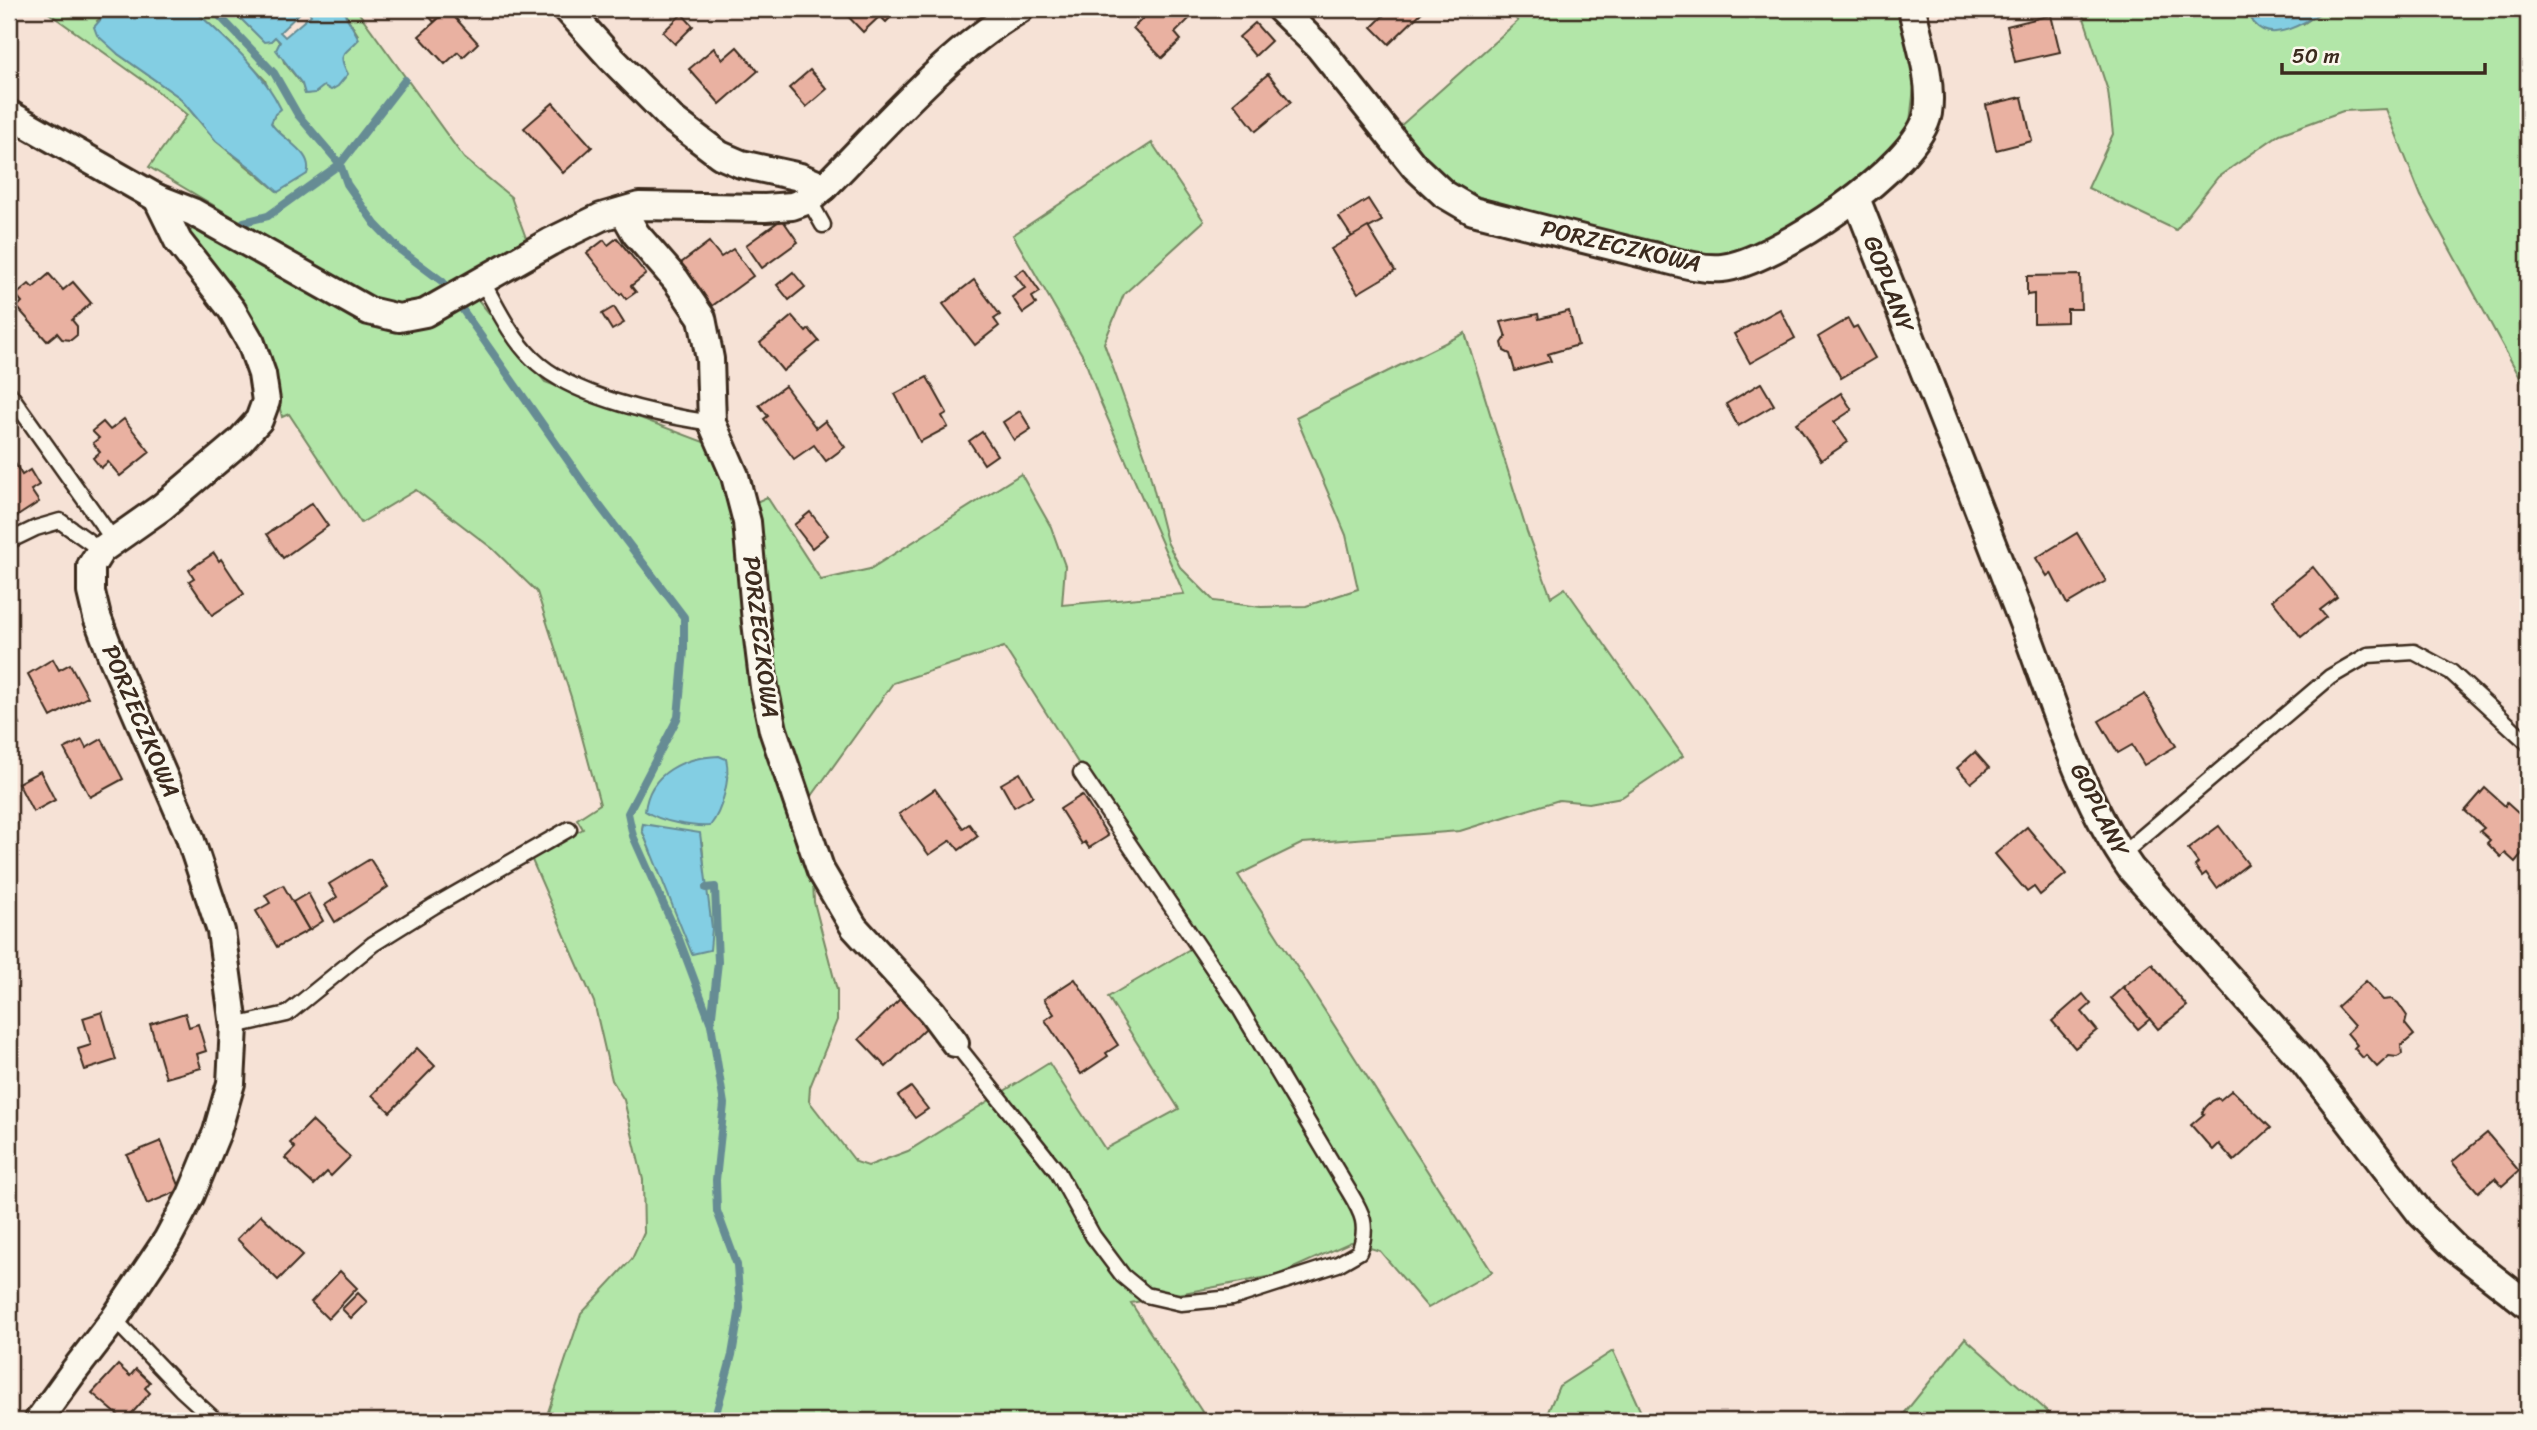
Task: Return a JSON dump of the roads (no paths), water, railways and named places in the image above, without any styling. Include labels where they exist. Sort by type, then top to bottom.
[{"type":"street","points":[[567,9],[671,118],[720,155],[741,164],[800,177],[817,193]]},
{"type":"street","points":[[9,114],[157,198],[194,212],[369,311],[399,318],[425,313],[550,242],[601,217],[639,206],[792,206],[817,193],[934,76],[990,27],[1020,9]]},
{"type":"street","name":"PORZECZKOWA","points":[[1280,9],[1319,47],[1414,166],[1444,194],[1473,211],[1684,264],[1721,268],[1750,261],[1781,247],[1856,198],[1892,165],[1922,131],[1928,115],[1927,80],[1912,9]]},
{"type":"street","points":[[108,545],[162,506],[240,441],[259,420],[266,401],[262,374],[251,343],[232,310],[178,241],[157,198]]},
{"type":"street","name":"GOPLANY","points":[[1856,198],[2025,628],[2084,787],[2121,855],[2304,1062],[2421,1214],[2456,1249],[2528,1305]]},
{"type":"street","name":"PORZECZKOWA","points":[[623,211],[636,234],[676,280],[702,318],[710,359],[712,423],[735,476],[747,522],[757,635],[773,730],[821,871],[854,927],[932,1012],[955,1042]]},
{"type":"street","name":"PORZECZKOWA","points":[[38,1421],[114,1319],[167,1240],[191,1195],[217,1132],[231,1083],[234,1026],[221,931],[206,883],[166,778],[97,617],[91,592],[91,566],[108,545]]},
{"type":"lane","points":[[817,193],[823,225]]},
{"type":"lane","points":[[482,281],[517,340],[533,358],[561,380],[600,396],[712,423]]},
{"type":"lane","points":[[9,393],[108,545]]},
{"type":"lane","points":[[9,541],[36,528],[60,521],[108,545]]},
{"type":"lane","points":[[2121,855],[2330,677],[2368,655],[2414,652],[2451,672],[2528,743]]},
{"type":"lane","points":[[955,1042],[1057,1171],[1093,1236],[1123,1276],[1146,1295],[1181,1303],[1232,1298],[1338,1264],[1359,1252],[1365,1236],[1361,1212],[1236,1002],[1081,773]]},
{"type":"lane","points":[[234,1026],[287,1014],[373,944],[569,829]]},
{"type":"lane","points":[[114,1319],[181,1389],[216,1421]]},
{"type":"water","points":[[110,9],[193,9],[242,55],[273,94],[281,109],[271,123],[306,159],[307,174],[278,192],[216,141],[179,97],[118,54],[97,35],[94,27]]},
{"type":"water","points":[[231,9],[304,9],[280,32],[285,37],[311,15],[307,9],[342,9],[359,39],[343,57],[348,74],[331,90],[324,86],[315,93],[305,94],[302,84],[276,50],[280,42],[275,37],[264,42]]},
{"type":"water","points":[[2247,9],[2326,9],[2291,28],[2271,32],[2255,24]]},
{"type":"water","points":[[2332,9],[2482,9],[2464,14],[2416,17]]},
{"type":"water","points":[[719,756],[726,759],[726,785],[718,812],[710,826],[676,823],[645,811],[653,786],[671,769],[694,760]]},
{"type":"water","points":[[643,824],[700,833],[712,928],[710,950],[692,954],[642,830]]},
{"type":"waterway","points":[[213,9],[274,73],[298,115],[340,164],[347,184],[375,224],[399,249],[443,282]]},
{"type":"waterway","points":[[244,222],[268,216],[340,164],[405,80]]},
{"type":"waterway","points":[[462,309],[599,505],[684,617],[678,717],[628,813],[633,836],[679,939],[711,1024]]},
{"type":"waterway","points":[[706,888],[715,887],[718,962],[711,1024],[724,1104],[716,1180],[717,1211],[737,1265],[740,1308],[732,1355],[714,1421]]}]
